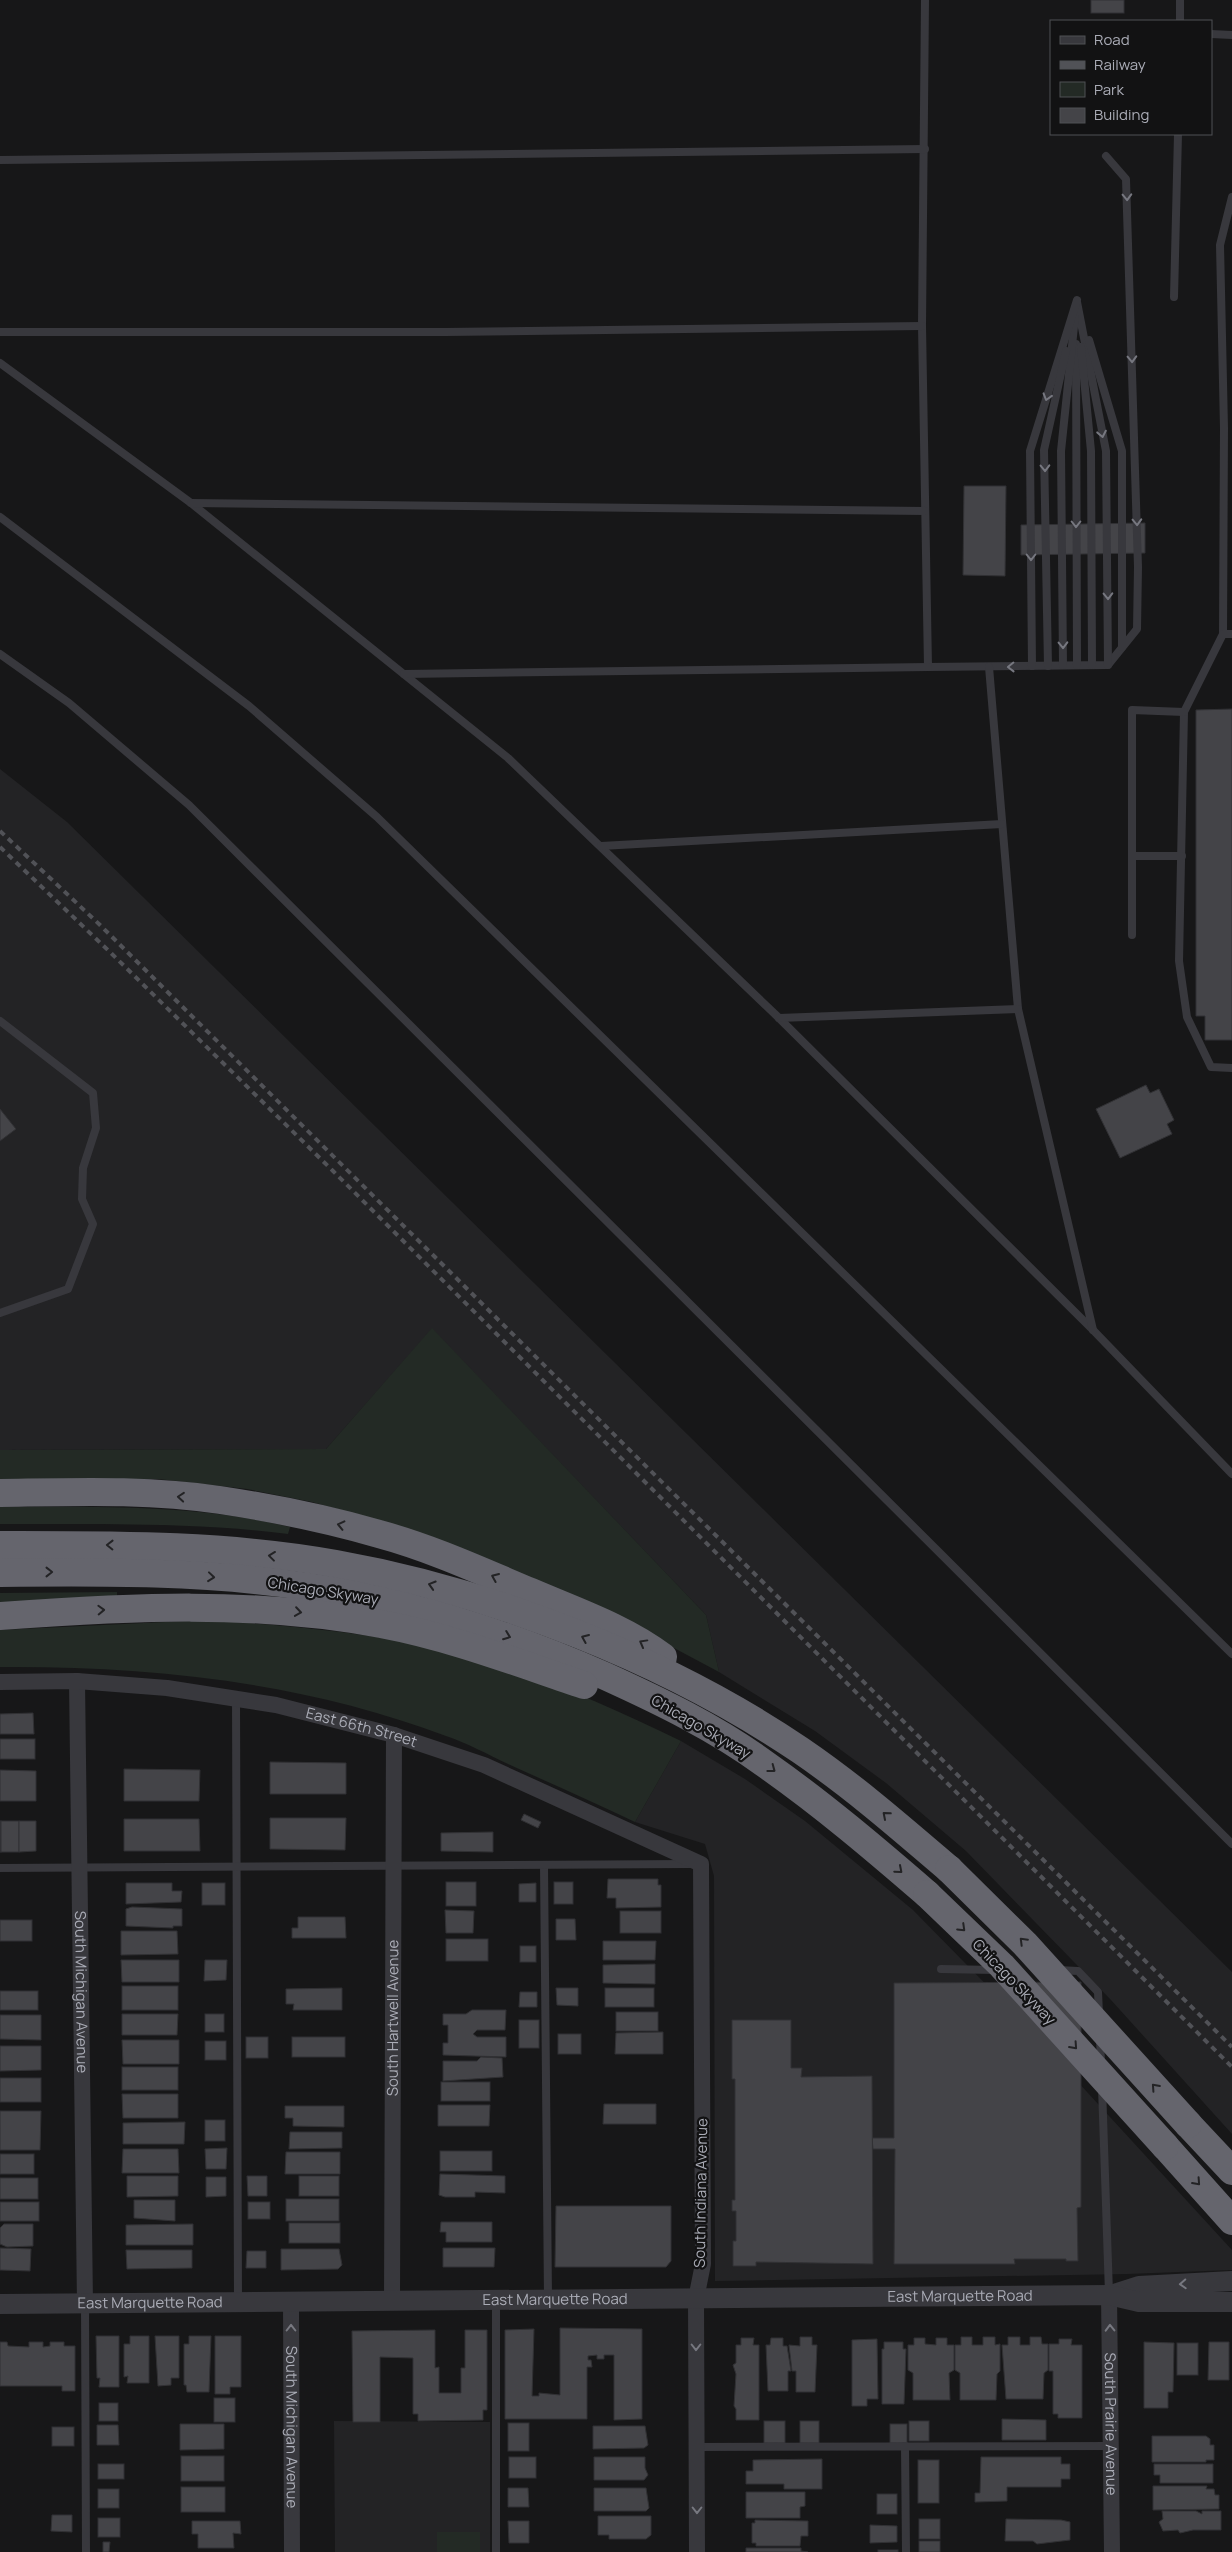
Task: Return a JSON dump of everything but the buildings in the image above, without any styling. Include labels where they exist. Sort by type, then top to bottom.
[{"type":"highway","points":[[0,1493],[134,1493],[218,1500],[302,1515],[380,1534],[450,1558],[623,1633],[652,1648],[724,1703]]},
{"type":"highway","name":"Chicago Skyway","points":[[0,1545],[113,1545],[234,1551],[335,1563],[420,1582],[515,1611],[584,1637],[724,1703],[799,1749],[870,1802],[949,1870],[1025,1944],[1232,2171]]},
{"type":"highway","name":"Chicago Skyway","points":[[0,1573],[190,1574],[308,1586],[388,1602],[488,1629],[566,1659],[655,1699],[763,1762],[854,1832],[927,1894],[1002,1966],[1232,2221]]},
{"type":"highway","points":[[0,1616],[203,1606],[283,1610],[382,1624],[468,1645],[585,1686],[655,1699]]},
{"type":"street","name":"East 66th Street","points":[[0,1682],[77,1681],[167,1688],[276,1705],[394,1736],[484,1765],[701,1864]]},
{"type":"street","name":"South Michigan Avenue","points":[[77,1681],[84,2304]]},
{"type":"street","name":"South Hartwell Avenue","points":[[392,2302],[392,1866],[394,1736]]},
{"type":"street","name":"South Indiana Avenue","points":[[697,2552],[696,2299],[702,2264],[701,1864]]},
{"type":"street","name":"East Marquette Road","points":[[1109,2295],[1139,2286],[1232,2281]]},
{"type":"street","name":"East Marquette Road","points":[[0,2304],[1109,2295],[1139,2302],[1232,2302]]},
{"type":"street","name":"South Prairie Avenue","points":[[1109,2295],[1112,2552]]},
{"type":"street","name":"South Michigan Avenue","points":[[291,2302],[292,2552]]},
{"type":"lane","points":[[925,0],[922,326],[928,667]]},
{"type":"lane","points":[[1180,0],[1180,20]]},
{"type":"lane","points":[[1212,34],[1232,34]]},
{"type":"lane","points":[[1174,297],[1178,135]]},
{"type":"lane","points":[[0,160],[925,149]]},
{"type":"lane","points":[[404,674],[1108,664],[1137,629],[1138,567],[1127,189],[1126,179],[1106,156]]},
{"type":"lane","points":[[1232,197],[1220,245],[1224,428],[1223,634],[1184,712],[1180,961],[1188,1017],[1211,1067],[1232,1068]]},
{"type":"lane","points":[[1076,300],[1122,451],[1122,647]]},
{"type":"lane","points":[[1076,300],[1106,451],[1108,664]]},
{"type":"lane","points":[[1076,300],[1091,451],[1092,665]]},
{"type":"lane","points":[[1076,300],[1077,665]]},
{"type":"lane","points":[[1063,666],[1061,451],[1076,300]]},
{"type":"lane","points":[[1048,666],[1044,450],[1076,300]]},
{"type":"lane","points":[[1032,666],[1030,451],[1076,300]]},
{"type":"lane","points":[[0,332],[445,332],[922,326]]},
{"type":"lane","points":[[0,363],[191,503],[508,758],[779,1018],[1093,1330],[1232,1474]]},
{"type":"lane","points":[[191,503],[925,511]]},
{"type":"lane","points":[[0,517],[249,706],[377,817],[1232,1654]]},
{"type":"lane","points":[[1223,634],[1232,634]]},
{"type":"lane","points":[[0,654],[69,703],[189,805],[1232,1844]]},
{"type":"lane","points":[[988,667],[1018,1009],[1093,1330]]},
{"type":"lane","points":[[1132,935],[1132,710],[1184,712]]},
{"type":"lane","points":[[600,846],[1002,824]]},
{"type":"lane","points":[[1132,856],[1182,856]]},
{"type":"lane","points":[[779,1018],[1018,1009]]},
{"type":"lane","points":[[0,1021],[93,1093],[96,1128],[84,1168],[82,1199],[93,1224],[68,1289],[0,1313]]},
{"type":"lane","points":[[236,1699],[238,2303]]},
{"type":"lane","points":[[0,1868],[701,1864]]},
{"type":"lane","points":[[544,1865],[548,2300]]},
{"type":"lane","points":[[940,1969],[1019,1970]]},
{"type":"lane","points":[[1038,1970],[1078,1971],[1098,1992],[1109,2295]]},
{"type":"lane","points":[[496,2301],[496,2552]]},
{"type":"lane","points":[[84,2304],[86,2552]]},
{"type":"lane","points":[[905,2446],[906,2552]]},
{"type":"lane","points":[[696,2447],[1111,2446]]},
{"type":"shaded area","points":[[0,769],[67,822],[1232,1972],[1232,2134],[1111,2000],[966,1851],[886,1783],[815,1731],[719,1672],[706,1615],[432,1329],[326,1449],[0,1450]]},
{"type":"shaded area","points":[[681,1741],[745,1779],[805,1821],[913,1910],[1021,2020],[1232,2250],[1232,2270],[1127,2274],[715,2281],[714,1876],[705,1844],[635,1822]]},
{"type":"shaded area","points":[[334,2421],[490,2422],[490,2552],[335,2552]]},
{"type":"green space","points":[[432,1328],[706,1615],[719,1672],[614,1616],[381,1521],[312,1502],[247,1489],[158,1479],[0,1479],[0,1450],[326,1449]]},
{"type":"green space","points":[[0,1507],[146,1508],[218,1514],[290,1527],[288,1534],[216,1527],[0,1524]]},
{"type":"green space","points":[[117,1592],[117,1598],[0,1604],[0,1593]]},
{"type":"green space","points":[[206,1620],[340,1632],[440,1649],[500,1666],[553,1684],[681,1741],[635,1822],[462,1742],[392,1717],[337,1702],[282,1690],[170,1674],[57,1667],[0,1667],[0,1630]]},
{"type":"green space","points":[[437,2532],[480,2532],[480,2552],[437,2552]]},
{"type":"railway","points":[[0,831],[100,925],[1232,2047]]},
{"type":"railway","points":[[0,847],[333,1171],[1232,2067]]}]
